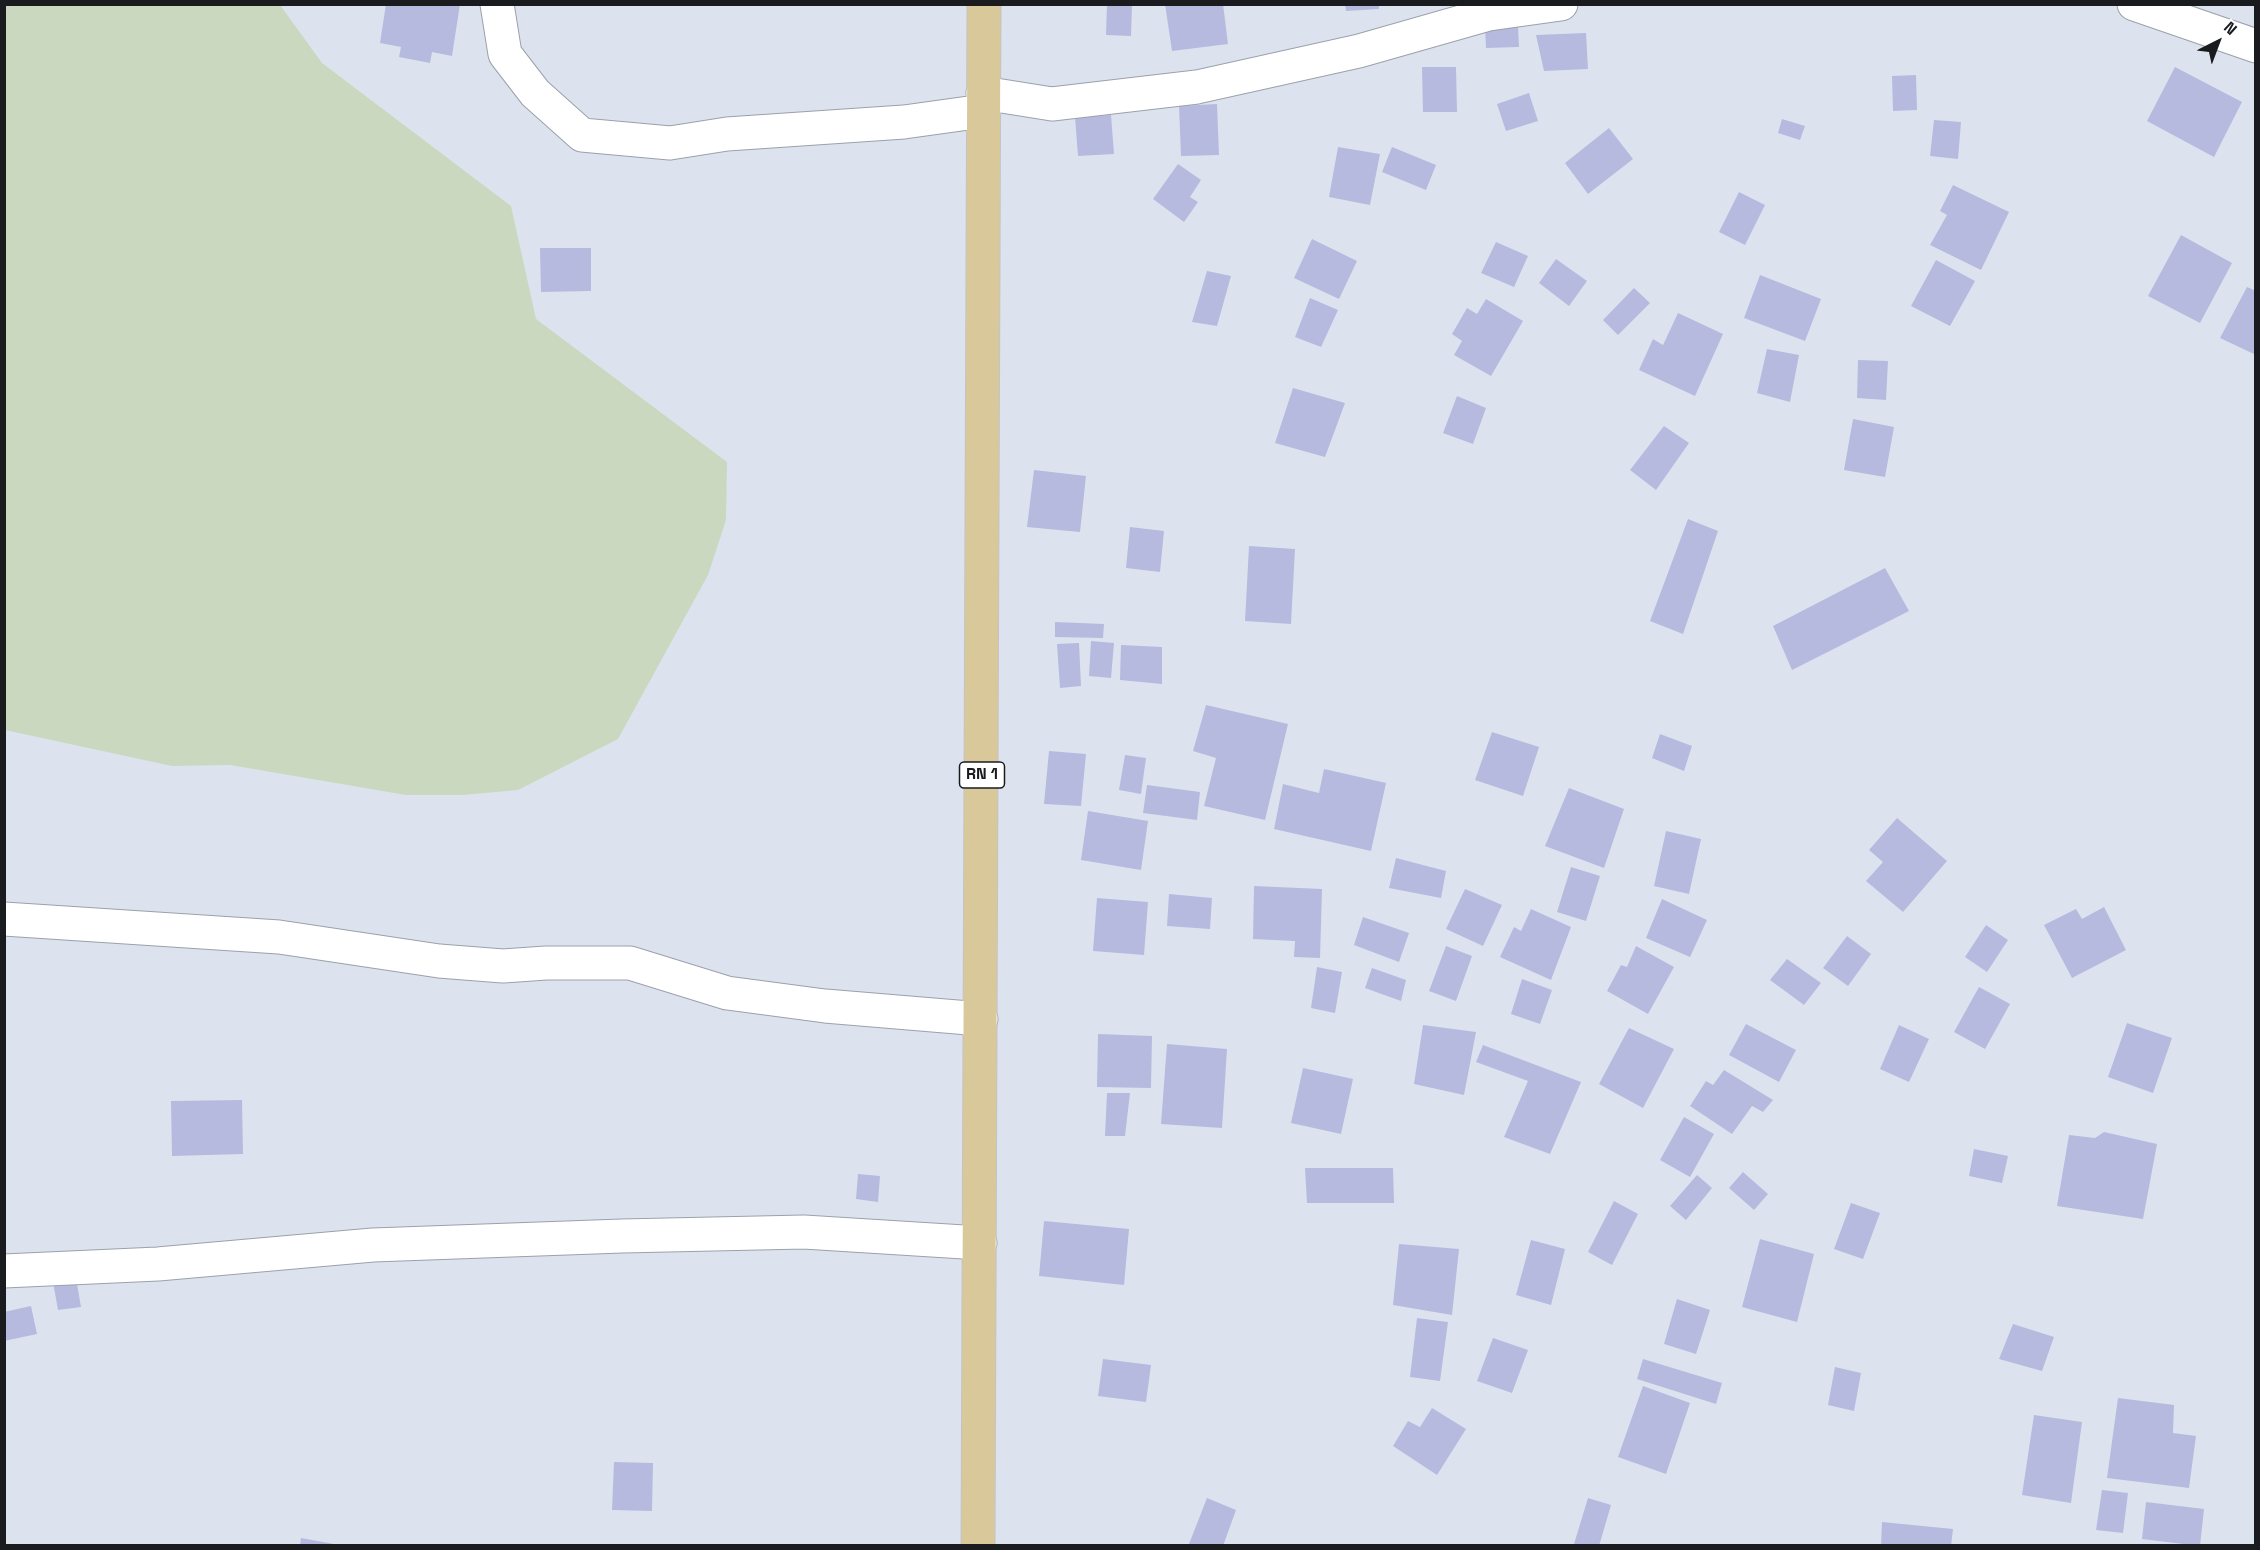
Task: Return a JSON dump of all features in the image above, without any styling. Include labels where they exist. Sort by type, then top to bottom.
[{"type":"main road","name":"RN 1","points":[[978,1545],[984,4]]},
{"type":"street","points":[[497,4],[505,54],[535,93],[582,135],[670,143],[727,134],[904,122],[983,102],[1052,104],[1197,87],[1359,51],[1489,14],[1561,4]]},
{"type":"street","points":[[2134,4],[2256,46]]},
{"type":"street","points":[[4,919],[279,937],[439,960],[503,966],[546,963],[630,963],[727,993],[825,1006],[981,1019]]},
{"type":"street","points":[[4,1270],[158,1264],[373,1245],[622,1236],[804,1232],[980,1242]]},
{"type":"green space","points":[[5,4],[280,5],[322,63],[511,206],[536,319],[727,462],[726,520],[708,575],[618,739],[518,790],[462,795],[406,795],[230,765],[172,766],[5,730]]},
{"type":"building","points":[[386,4],[460,4],[452,56],[432,52],[430,63],[399,57],[401,47],[380,43]]},
{"type":"building","points":[[1107,4],[1132,4],[1131,36],[1106,35]]},
{"type":"building","points":[[1165,4],[1223,4],[1228,44],[1172,51]]},
{"type":"building","points":[[1345,4],[1379,4],[1379,9],[1346,11]]},
{"type":"building","points":[[1518,26],[1519,47],[1486,48],[1485,27]]},
{"type":"building","points":[[1586,33],[1588,69],[1544,71],[1536,35]]},
{"type":"building","points":[[1422,67],[1456,67],[1457,112],[1423,112]]},
{"type":"building","points":[[2175,67],[2242,102],[2214,157],[2147,121]]},
{"type":"building","points":[[1916,75],[1917,110],[1893,111],[1892,76]]},
{"type":"building","points":[[1529,93],[1538,121],[1506,131],[1497,104]]},
{"type":"building","points":[[1217,104],[1219,155],[1181,156],[1179,106]]},
{"type":"building","points":[[1111,115],[1114,154],[1078,156],[1075,117]]},
{"type":"building","points":[[1782,119],[1805,126],[1800,140],[1778,133]]},
{"type":"building","points":[[1934,120],[1961,122],[1958,159],[1930,156]]},
{"type":"building","points":[[1609,128],[1633,159],[1588,194],[1565,163]]},
{"type":"building","points":[[1338,147],[1380,154],[1370,205],[1329,197]]},
{"type":"building","points":[[1392,147],[1436,165],[1426,190],[1382,172]]},
{"type":"building","points":[[1178,164],[1201,180],[1190,197],[1198,202],[1184,222],[1153,199]]},
{"type":"building","points":[[1953,185],[2009,212],[1981,270],[1930,245],[1947,215],[1940,211]]},
{"type":"building","points":[[1739,192],[1765,205],[1745,245],[1719,232]]},
{"type":"building","points":[[2181,235],[2232,263],[2200,323],[2148,296]]},
{"type":"building","points":[[1312,239],[1357,261],[1339,299],[1294,278]]},
{"type":"building","points":[[1496,242],[1528,256],[1514,287],[1481,273]]},
{"type":"building","points":[[540,248],[591,248],[591,291],[541,292]]},
{"type":"building","points":[[1556,259],[1587,281],[1569,306],[1539,283]]},
{"type":"building","points":[[1936,260],[1975,281],[1950,326],[1911,306]]},
{"type":"building","points":[[1207,271],[1231,276],[1217,326],[1192,322]]},
{"type":"building","points":[[1760,275],[1821,299],[1805,341],[1744,318]]},
{"type":"building","points":[[2247,287],[2256,291],[2256,355],[2220,338]]},
{"type":"building","points":[[1634,288],[1650,303],[1618,335],[1603,320]]},
{"type":"building","points":[[1310,298],[1338,310],[1321,347],[1295,337]]},
{"type":"building","points":[[1486,299],[1523,321],[1491,376],[1454,355],[1462,341],[1452,334],[1467,308],[1477,314]]},
{"type":"building","points":[[1678,313],[1723,334],[1695,396],[1639,370],[1653,339],[1663,345]]},
{"type":"building","points":[[1767,349],[1799,355],[1790,402],[1757,393]]},
{"type":"building","points":[[1858,360],[1888,361],[1886,400],[1857,398]]},
{"type":"building","points":[[1293,388],[1345,403],[1325,457],[1275,443]]},
{"type":"building","points":[[1457,396],[1486,408],[1473,444],[1443,433]]},
{"type":"building","points":[[1853,419],[1894,427],[1885,477],[1844,470]]},
{"type":"building","points":[[1664,426],[1689,443],[1656,490],[1630,470]]},
{"type":"building","points":[[1034,470],[1086,476],[1080,532],[1027,527]]},
{"type":"building","points":[[1688,519],[1718,531],[1683,634],[1650,621]]},
{"type":"building","points":[[1130,527],[1164,531],[1160,572],[1126,568]]},
{"type":"building","points":[[1249,546],[1295,549],[1291,624],[1245,621]]},
{"type":"building","points":[[1885,568],[1909,611],[1792,670],[1773,626]]},
{"type":"building","points":[[1055,622],[1104,624],[1103,638],[1055,637]]},
{"type":"building","points":[[1091,641],[1114,643],[1111,678],[1089,676]]},
{"type":"building","points":[[1079,643],[1081,686],[1060,688],[1057,644]]},
{"type":"building","points":[[1121,645],[1162,647],[1162,684],[1120,680]]},
{"type":"building","points":[[1206,705],[1288,724],[1265,820],[1204,806],[1216,758],[1193,751]]},
{"type":"building","points":[[1492,732],[1539,747],[1523,796],[1475,780]]},
{"type":"building","points":[[1660,734],[1692,746],[1684,771],[1652,758]]},
{"type":"building","points":[[1049,751],[1086,754],[1081,806],[1044,804]]},
{"type":"building","points":[[1125,755],[1146,758],[1141,794],[1119,790]]},
{"type":"building","points":[[1324,769],[1386,783],[1371,851],[1274,829],[1283,784],[1319,793]]},
{"type":"building","points":[[1147,785],[1200,792],[1197,820],[1143,813]]},
{"type":"building","points":[[1569,788],[1624,809],[1604,868],[1545,846]]},
{"type":"building","points":[[1088,811],[1148,821],[1141,870],[1081,860]]},
{"type":"building","points":[[1897,818],[1947,861],[1903,912],[1866,881],[1883,862],[1869,850]]},
{"type":"building","points":[[1666,831],[1701,839],[1689,894],[1654,886]]},
{"type":"building","points":[[1396,858],[1446,871],[1441,898],[1389,888]]},
{"type":"building","points":[[1571,867],[1600,876],[1586,921],[1557,912]]},
{"type":"building","points":[[1254,886],[1322,889],[1320,958],[1294,957],[1295,941],[1253,939]]},
{"type":"building","points":[[1465,889],[1502,905],[1483,946],[1446,929]]},
{"type":"building","points":[[1169,894],[1212,898],[1210,929],[1167,926]]},
{"type":"building","points":[[1097,898],[1148,902],[1144,955],[1093,951]]},
{"type":"building","points":[[1662,899],[1707,920],[1690,957],[1646,938]]},
{"type":"building","points":[[2104,907],[2126,950],[2072,978],[2044,925],[2076,909],[2082,919]]},
{"type":"building","points":[[1531,909],[1571,927],[1551,980],[1500,957],[1514,927],[1521,931]]},
{"type":"building","points":[[1363,917],[1409,933],[1399,962],[1354,945]]},
{"type":"building","points":[[1986,925],[2008,940],[1987,972],[1965,957]]},
{"type":"building","points":[[1847,936],[1871,954],[1848,986],[1823,968]]},
{"type":"building","points":[[1446,946],[1472,956],[1456,1001],[1429,991]]},
{"type":"building","points":[[1636,946],[1674,967],[1648,1014],[1607,991],[1621,965],[1627,967]]},
{"type":"building","points":[[1787,959],[1821,983],[1804,1005],[1770,980]]},
{"type":"building","points":[[1317,967],[1342,972],[1335,1013],[1311,1008]]},
{"type":"building","points":[[1372,968],[1406,980],[1401,1001],[1365,988]]},
{"type":"building","points":[[1522,979],[1552,990],[1540,1024],[1511,1014]]},
{"type":"building","points":[[1979,987],[2010,1004],[1985,1049],[1954,1032]]},
{"type":"building","points":[[2127,1023],[2172,1038],[2153,1093],[2108,1077]]},
{"type":"building","points":[[1746,1024],[1796,1050],[1779,1082],[1729,1055]]},
{"type":"building","points":[[1423,1025],[1476,1032],[1464,1095],[1414,1084]]},
{"type":"building","points":[[1899,1025],[1929,1039],[1909,1082],[1880,1069]]},
{"type":"building","points":[[1629,1028],[1674,1049],[1643,1108],[1599,1084]]},
{"type":"building","points":[[1098,1034],[1152,1036],[1151,1088],[1097,1087]]},
{"type":"building","points":[[1167,1044],[1227,1049],[1222,1128],[1161,1124]]},
{"type":"building","points":[[1483,1045],[1581,1082],[1550,1154],[1504,1137],[1528,1081],[1476,1062]]},
{"type":"building","points":[[1303,1068],[1353,1079],[1341,1134],[1291,1123]]},
{"type":"building","points":[[1724,1070],[1773,1100],[1763,1112],[1752,1106],[1732,1134],[1690,1106],[1706,1081],[1713,1085]]},
{"type":"building","points":[[1107,1093],[1130,1093],[1125,1136],[1105,1136]]},
{"type":"building","points":[[242,1100],[243,1154],[172,1156],[171,1101]]},
{"type":"building","points":[[1684,1117],[1714,1134],[1690,1177],[1660,1160]]},
{"type":"building","points":[[2104,1132],[2157,1144],[2143,1219],[2057,1206],[2069,1135],[2095,1138]]},
{"type":"building","points":[[1974,1149],[2008,1156],[2002,1183],[1969,1176]]},
{"type":"building","points":[[1305,1168],[1393,1168],[1394,1203],[1307,1203]]},
{"type":"building","points":[[1743,1172],[1768,1194],[1754,1210],[1729,1188]]},
{"type":"building","points":[[858,1174],[880,1176],[878,1202],[856,1199]]},
{"type":"building","points":[[1697,1175],[1712,1188],[1686,1220],[1670,1206]]},
{"type":"building","points":[[1614,1201],[1638,1214],[1612,1265],[1588,1252]]},
{"type":"building","points":[[1851,1203],[1880,1213],[1863,1259],[1834,1249]]},
{"type":"building","points":[[1044,1221],[1129,1229],[1124,1285],[1039,1276]]},
{"type":"building","points":[[1760,1239],[1814,1254],[1797,1322],[1742,1307]]},
{"type":"building","points":[[1531,1240],[1565,1249],[1551,1305],[1516,1295]]},
{"type":"building","points":[[1399,1244],[1459,1249],[1452,1315],[1393,1305]]},
{"type":"building","points":[[76,1278],[81,1307],[58,1310],[53,1282]]},
{"type":"building","points":[[1677,1299],[1710,1310],[1696,1354],[1664,1344]]},
{"type":"building","points":[[31,1306],[37,1334],[4,1341],[4,1312]]},
{"type":"building","points":[[1417,1318],[1448,1322],[1440,1381],[1410,1377]]},
{"type":"building","points":[[2013,1324],[2054,1337],[2042,1371],[1999,1359]]},
{"type":"building","points":[[1493,1338],[1528,1350],[1512,1393],[1477,1381]]},
{"type":"building","points":[[1103,1359],[1151,1365],[1146,1402],[1098,1396]]},
{"type":"building","points":[[1643,1359],[1722,1383],[1716,1404],[1637,1379]]},
{"type":"building","points":[[1835,1367],[1861,1373],[1854,1411],[1828,1405]]},
{"type":"building","points":[[1643,1386],[1690,1403],[1666,1474],[1618,1457]]},
{"type":"building","points":[[2118,1398],[2174,1405],[2173,1433],[2196,1436],[2189,1488],[2107,1478]]},
{"type":"building","points":[[1432,1408],[1466,1429],[1437,1475],[1393,1446],[1408,1421],[1420,1427]]},
{"type":"building","points":[[2034,1415],[2082,1422],[2071,1503],[2022,1495]]},
{"type":"building","points":[[614,1462],[653,1463],[652,1511],[612,1510]]},
{"type":"building","points":[[2102,1490],[2128,1493],[2123,1533],[2096,1530]]},
{"type":"building","points":[[1207,1498],[1236,1510],[1223,1546],[1189,1544]]},
{"type":"building","points":[[1588,1498],[1611,1505],[1599,1546],[1574,1544]]},
{"type":"building","points":[[2146,1502],[2204,1509],[2200,1546],[2142,1539]]},
{"type":"building","points":[[1882,1522],[1953,1529],[1951,1546],[1881,1546]]},
{"type":"building","points":[[301,1538],[334,1544],[334,1546],[300,1546]]}]
